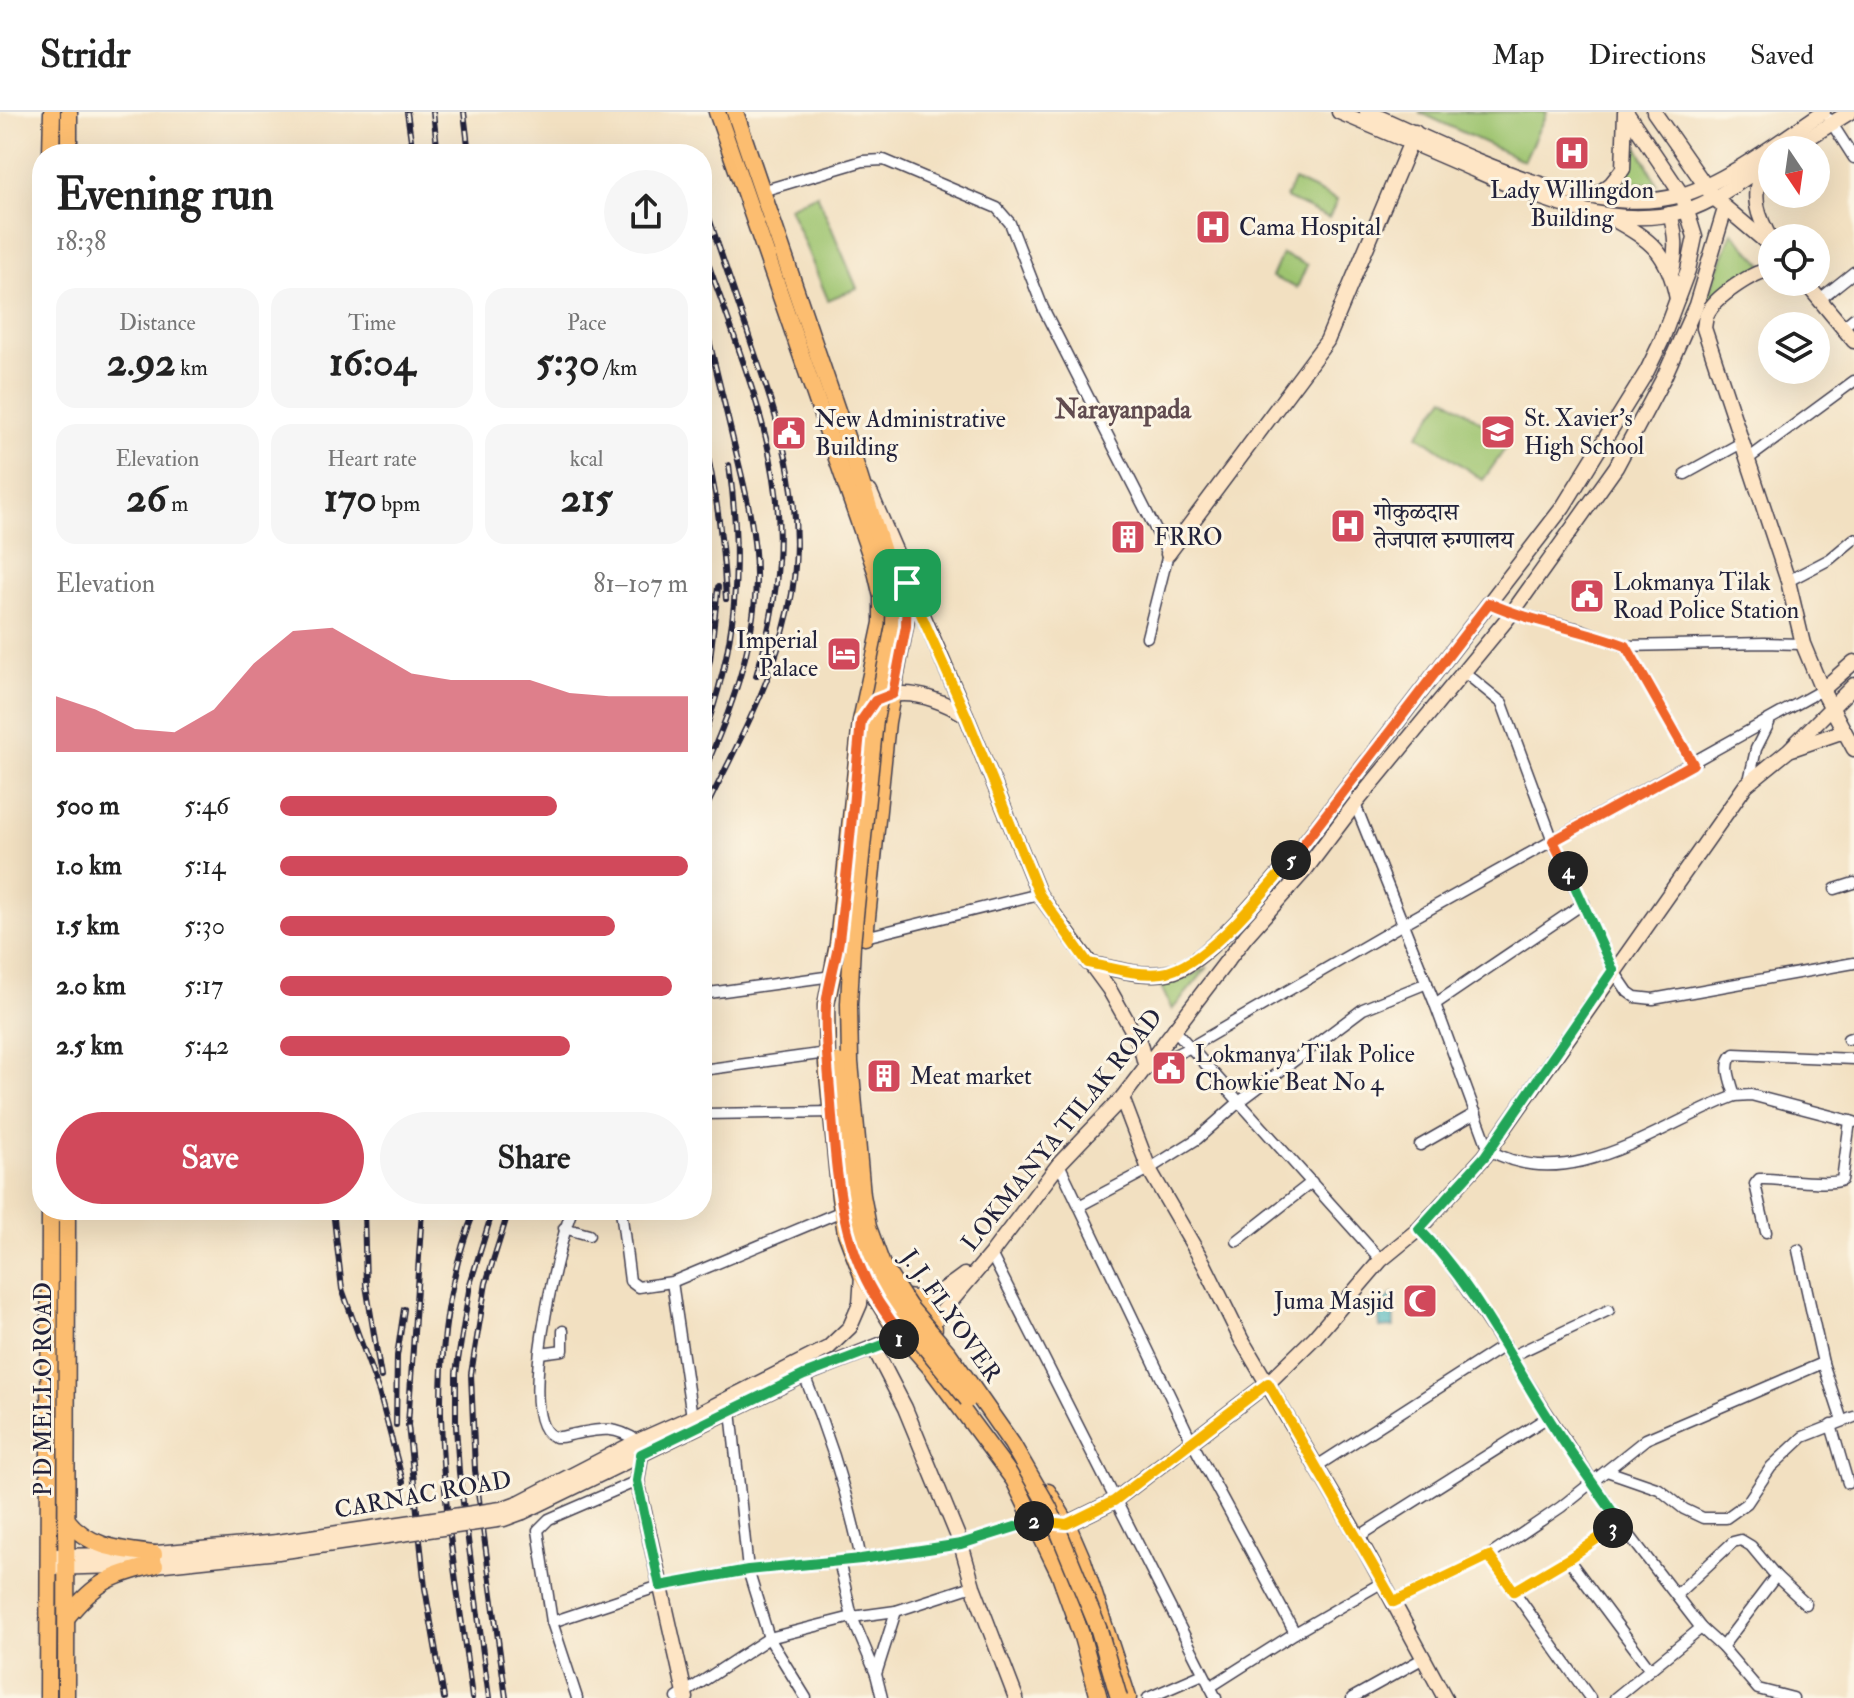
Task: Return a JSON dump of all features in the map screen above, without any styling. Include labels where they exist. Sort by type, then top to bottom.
[{"type":"main road","points":[[51,144],[52,112]]},
{"type":"main road","points":[[69,112],[69,144]]},
{"type":"main road","points":[[717,112],[848,465]]},
{"type":"main road","points":[[735,112],[848,465],[882,597],[877,654],[861,721],[835,972],[838,1062],[856,1230],[872,1270],[899,1314],[1002,1446],[1043,1511],[1074,1582],[1110,1698]]},
{"type":"main road","points":[[1339,112],[1569,194],[1658,200],[1682,195],[1705,185],[1826,116],[1850,112]]},
{"type":"main road","points":[[1367,112],[1522,190],[1566,206],[1606,215],[1639,217],[1689,210],[1758,169]]},
{"type":"main road","points":[[1594,197],[1611,184],[1623,169],[1626,112]]},
{"type":"main road","name":"LOKMANYA TILAK ROAD","points":[[1088,963],[1159,974],[1178,970],[1215,942],[1296,854],[1563,507],[1647,371],[1677,302],[1695,237],[1682,195],[1626,112]]},
{"type":"main road","points":[[1654,112],[1714,198],[1758,234]]},
{"type":"main road","points":[[1804,136],[1826,116]]},
{"type":"main road","points":[[1168,554],[1327,341],[1412,137]]},
{"type":"main road","points":[[1758,178],[1755,200],[1762,224]]},
{"type":"main road","name":"LOKMANYA TILAK ROAD","points":[[931,1325],[991,1254],[1059,1164],[1122,1098],[1246,936],[1305,870],[1355,804],[1512,613],[1616,467],[1664,377],[1688,323],[1725,209]]},
{"type":"main road","points":[[1670,214],[1676,234],[1672,271],[1677,302],[1688,323],[1714,356]]},
{"type":"main road","points":[[1606,215],[1646,237],[1672,271]]},
{"type":"main road","points":[[1758,273],[1751,274],[1708,312],[1704,328],[1788,581],[1803,644],[1831,707],[1849,729],[1854,749]]},
{"type":"main road","points":[[1817,296],[1848,322],[1854,341]]},
{"type":"main road","name":"J. J. FLYOVER","points":[[848,465],[901,586],[875,720],[850,989],[850,1062],[862,1195],[868,1227],[882,1265],[909,1307],[949,1354],[1012,1444],[1049,1508],[1099,1630],[1119,1698]]},
{"type":"main road","points":[[865,937],[893,694],[906,626],[901,586]]},
{"type":"main road","points":[[901,586],[966,715],[1039,894],[1109,989],[1140,1044],[1146,1068]]},
{"type":"main road","points":[[1822,690],[1854,662]]},
{"type":"main road","points":[[1034,1521],[1067,1524],[1114,1501],[1268,1383],[1315,1337],[1381,1260],[1419,1229],[1489,1150],[1749,781],[1789,750],[1854,685]]},
{"type":"main road","points":[[861,721],[875,701],[893,694],[926,697],[966,715]]},
{"type":"main road","points":[[1789,750],[1849,729]]},
{"type":"main road","points":[[835,972],[826,1005],[827,1053],[846,1233],[862,1275],[891,1322],[1014,1480],[1059,1573],[1082,1637],[1099,1698]]},
{"type":"main road","points":[[1122,1098],[1149,1169],[1358,1537],[1445,1698]]},
{"type":"main road","points":[[48,1698],[50,1220]]},
{"type":"main road","name":"P D MELLO ROAD","points":[[66,1698],[67,1220]]},
{"type":"main road","points":[[862,1275],[883,1292],[916,1299],[942,1292],[991,1254]]},
{"type":"main road","name":"CARNAC ROAD","points":[[49,1562],[155,1560],[278,1547],[522,1507],[828,1348],[850,1327],[860,1304],[862,1275]]},
{"type":"main road","points":[[916,1299],[931,1325],[1010,1433],[1067,1524],[1107,1628],[1128,1698]]},
{"type":"main road","name":"CARNAC ROAD","points":[[639,1447],[731,1411],[804,1375],[931,1325]]},
{"type":"main road","points":[[874,1348],[905,1408],[961,1544],[973,1586],[1016,1698]]},
{"type":"main road","points":[[639,1447],[637,1481],[682,1697]]},
{"type":"main road","points":[[67,1520],[86,1539],[155,1560]]},
{"type":"main road","points":[[67,1617],[104,1580],[155,1560]]},
{"type":"street","points":[[1826,116],[1854,158]]},
{"type":"street","points":[[762,191],[863,161],[884,160],[997,208],[1010,223],[1043,308],[1168,554],[1147,637]]},
{"type":"street","points":[[1820,299],[1854,272]]},
{"type":"street","points":[[1748,459],[1854,381]]},
{"type":"street","points":[[1685,474],[1743,442]]},
{"type":"street","points":[[1788,581],[1830,559],[1854,539]]},
{"type":"street","points":[[1489,603],[1512,613],[1580,629],[1626,646],[1803,644]]},
{"type":"street","points":[[1626,646],[1693,764]]},
{"type":"street","points":[[1463,671],[1502,703],[1553,841],[1613,970],[1628,992],[1635,997],[1653,999],[1854,963]]},
{"type":"street","points":[[1146,1068],[1189,1048],[1403,924],[1822,690]]},
{"type":"street","points":[[1749,781],[1756,749],[1770,721]]},
{"type":"street","points":[[1355,804],[1427,983],[1489,1150],[1506,1160],[1540,1166],[1570,1165],[1613,1150],[1735,1096],[1751,1095],[1852,1121],[1842,1180],[1835,1184],[1802,1179],[1759,1179],[1755,1184],[1766,1232]]},
{"type":"street","points":[[1835,889],[1854,883]]},
{"type":"street","points":[[865,937],[1039,894]]},
{"type":"street","points":[[1435,1004],[1584,903]]},
{"type":"street","points":[[712,992],[835,972]]},
{"type":"street","points":[[1079,1206],[1197,1139],[1239,1102],[1363,1009],[1427,983]]},
{"type":"street","points":[[1173,1028],[1381,1260]]},
{"type":"street","points":[[712,1069],[827,1053]]},
{"type":"street","points":[[1735,1096],[1728,1064],[1734,1054],[1854,1059]]},
{"type":"street","points":[[712,1114],[865,1110]]},
{"type":"street","points":[[1420,1145],[1476,1113]]},
{"type":"street","points":[[1059,1164],[1192,1442],[1295,1633]]},
{"type":"street","points":[[1237,1241],[1312,1182]]},
{"type":"street","points":[[622,1220],[630,1281],[638,1287],[672,1282],[842,1211]]},
{"type":"street","points":[[568,1220],[546,1299],[538,1396],[541,1426],[556,1437],[605,1428],[621,1431],[639,1447]]},
{"type":"street","points":[[564,1228],[589,1235]]},
{"type":"street","points":[[1419,1229],[1442,1253],[1505,1345],[1548,1417],[1620,1523],[1701,1628],[1722,1647],[1755,1694],[1793,1698]]},
{"type":"street","points":[[1798,1250],[1848,1483]]},
{"type":"street","points":[[991,1254],[1216,1698]]},
{"type":"street","points":[[672,1282],[692,1417]]},
{"type":"street","points":[[1512,1356],[1609,1310]]},
{"type":"street","points":[[540,1353],[561,1352],[563,1331]]},
{"type":"street","points":[[1317,1466],[1505,1345]]},
{"type":"street","points":[[1394,1602],[1489,1556],[1561,1507],[1646,1439],[1823,1363]]},
{"type":"street","points":[[804,1375],[826,1427],[849,1499],[861,1559]]},
{"type":"street","points":[[731,1411],[748,1570],[769,1638],[806,1698]]},
{"type":"street","points":[[1358,1537],[1548,1417]]},
{"type":"street","points":[[1607,1471],[1659,1489],[1684,1509],[1703,1518],[1726,1518],[1747,1503],[1771,1467],[1803,1437],[1854,1417]]},
{"type":"street","points":[[577,1698],[552,1622],[538,1536],[541,1525],[637,1481]]},
{"type":"street","points":[[552,1622],[660,1586],[748,1570],[861,1559],[961,1544],[1034,1521]]},
{"type":"street","points":[[1514,1591],[1620,1523]]},
{"type":"street","points":[[1676,1595],[1737,1541],[1747,1542],[1776,1576],[1806,1604]]},
{"type":"street","points":[[1489,1556],[1590,1698]]},
{"type":"street","points":[[1568,1559],[1650,1669]]},
{"type":"street","points":[[839,1561],[852,1617],[876,1674],[882,1698]]},
{"type":"street","points":[[1722,1647],[1776,1576]]},
{"type":"street","points":[[1210,1687],[1383,1582]]},
{"type":"street","points":[[682,1697],[769,1638],[852,1617],[896,1611],[973,1586]]},
{"type":"street","points":[[876,1674],[896,1611]]},
{"type":"street","points":[[1615,1698],[1701,1628]]},
{"type":"street","points":[[1352,1698],[1422,1659]]},
{"type":"street","points":[[1148,1698],[1203,1674]]},
{"type":"green space","points":[[1419,112],[1547,112],[1524,161]]},
{"type":"green space","points":[[1636,144],[1657,184],[1624,182]]},
{"type":"green space","points":[[1294,180],[1337,200],[1329,218],[1286,198]]},
{"type":"green space","points":[[817,194],[857,288],[828,300],[789,207]]},
{"type":"green space","points":[[1732,232],[1758,260],[1758,270],[1704,307]]},
{"type":"green space","points":[[1282,254],[1307,265],[1297,288],[1272,277]]},
{"type":"green space","points":[[1445,397],[1510,442],[1483,480],[1418,435]]},
{"type":"green space","points":[[1208,967],[1172,1010],[1157,978],[1189,977]]},
{"type":"water","points":[[1393,1294],[1394,1327],[1380,1328],[1378,1307]]},
{"type":"railway","points":[[407,112],[412,144]]},
{"type":"railway","points":[[433,112],[437,144]]},
{"type":"railway","points":[[464,112],[468,144]]},
{"type":"railway","points":[[712,227],[783,444],[790,476],[796,542],[789,609],[782,636],[752,715],[712,796]]},
{"type":"railway","points":[[712,274],[761,420],[777,503],[777,578],[769,627],[756,676]]},
{"type":"railway","points":[[712,353],[747,498],[755,547],[756,581],[751,631],[739,681],[712,752]]},
{"type":"railway","points":[[712,711],[730,638],[734,605],[736,537],[729,465]]},
{"type":"railway","points":[[712,474],[726,599]]},
{"type":"railway","points":[[712,642],[718,587]]},
{"type":"railway","points":[[334,1220],[342,1289],[379,1392],[403,1482]]},
{"type":"railway","points":[[364,1220],[366,1285],[381,1377]]},
{"type":"railway","points":[[421,1220],[408,1425],[425,1588],[444,1698]]},
{"type":"railway","points":[[472,1220],[456,1269],[445,1330],[441,1391],[442,1452],[448,1514],[472,1698]]},
{"type":"railway","points":[[489,1698],[459,1472],[456,1373],[470,1284],[490,1220]]},
{"type":"railway","points":[[506,1220],[486,1283],[471,1374],[475,1470],[506,1698]]},
{"type":"railway","points":[[396,1425],[397,1356],[404,1309]]},
{"type":"place","name":"Lady Willingdon Building","points":[[1572,153]]},
{"type":"place","name":"Cama Hospital","points":[[1213,227]]},
{"type":"place","name":"St. Xavier's High School","points":[[1498,432]]},
{"type":"place","name":"New Administrative Building","points":[[789,433]]},
{"type":"place","name":"गोकुळदास तेजपाल रुग्णालय","points":[[1348,526]]},
{"type":"place","name":"FRRO","points":[[1128,537]]},
{"type":"place","name":"Lokmanya Tilak Road Police Station","points":[[1587,596]]},
{"type":"place","name":"Imperial Palace","points":[[844,654]]},
{"type":"place","name":"Lokmanya Tilak Police Chowkie Beat No 4","points":[[1169,1068]]},
{"type":"place","name":"Meat market","points":[[884,1076]]},
{"type":"place","name":"Juma Masjid","points":[[1420,1301]]},
{"type":"district","name":"Narayanpada","points":[[1123,410]]},
{"type":"route","points":[[907,583],[1047,908],[1088,963],[1132,972],[1159,974],[1178,970],[1215,942],[1255,902],[1296,854],[1489,603],[1512,613],[1580,629],[1626,646],[1693,764],[1553,841],[1613,970],[1485,1156],[1419,1229],[1442,1253],[1620,1523],[1514,1591],[1489,1556],[1394,1602],[1268,1383],[1114,1501],[1067,1524],[1034,1521],[961,1544],[861,1559],[748,1570],[660,1586],[637,1481],[641,1454],[804,1375],[904,1337],[862,1275],[846,1233],[827,1064],[826,1005],[838,944],[861,721],[875,701],[893,694],[906,626],[907,583]]}]
